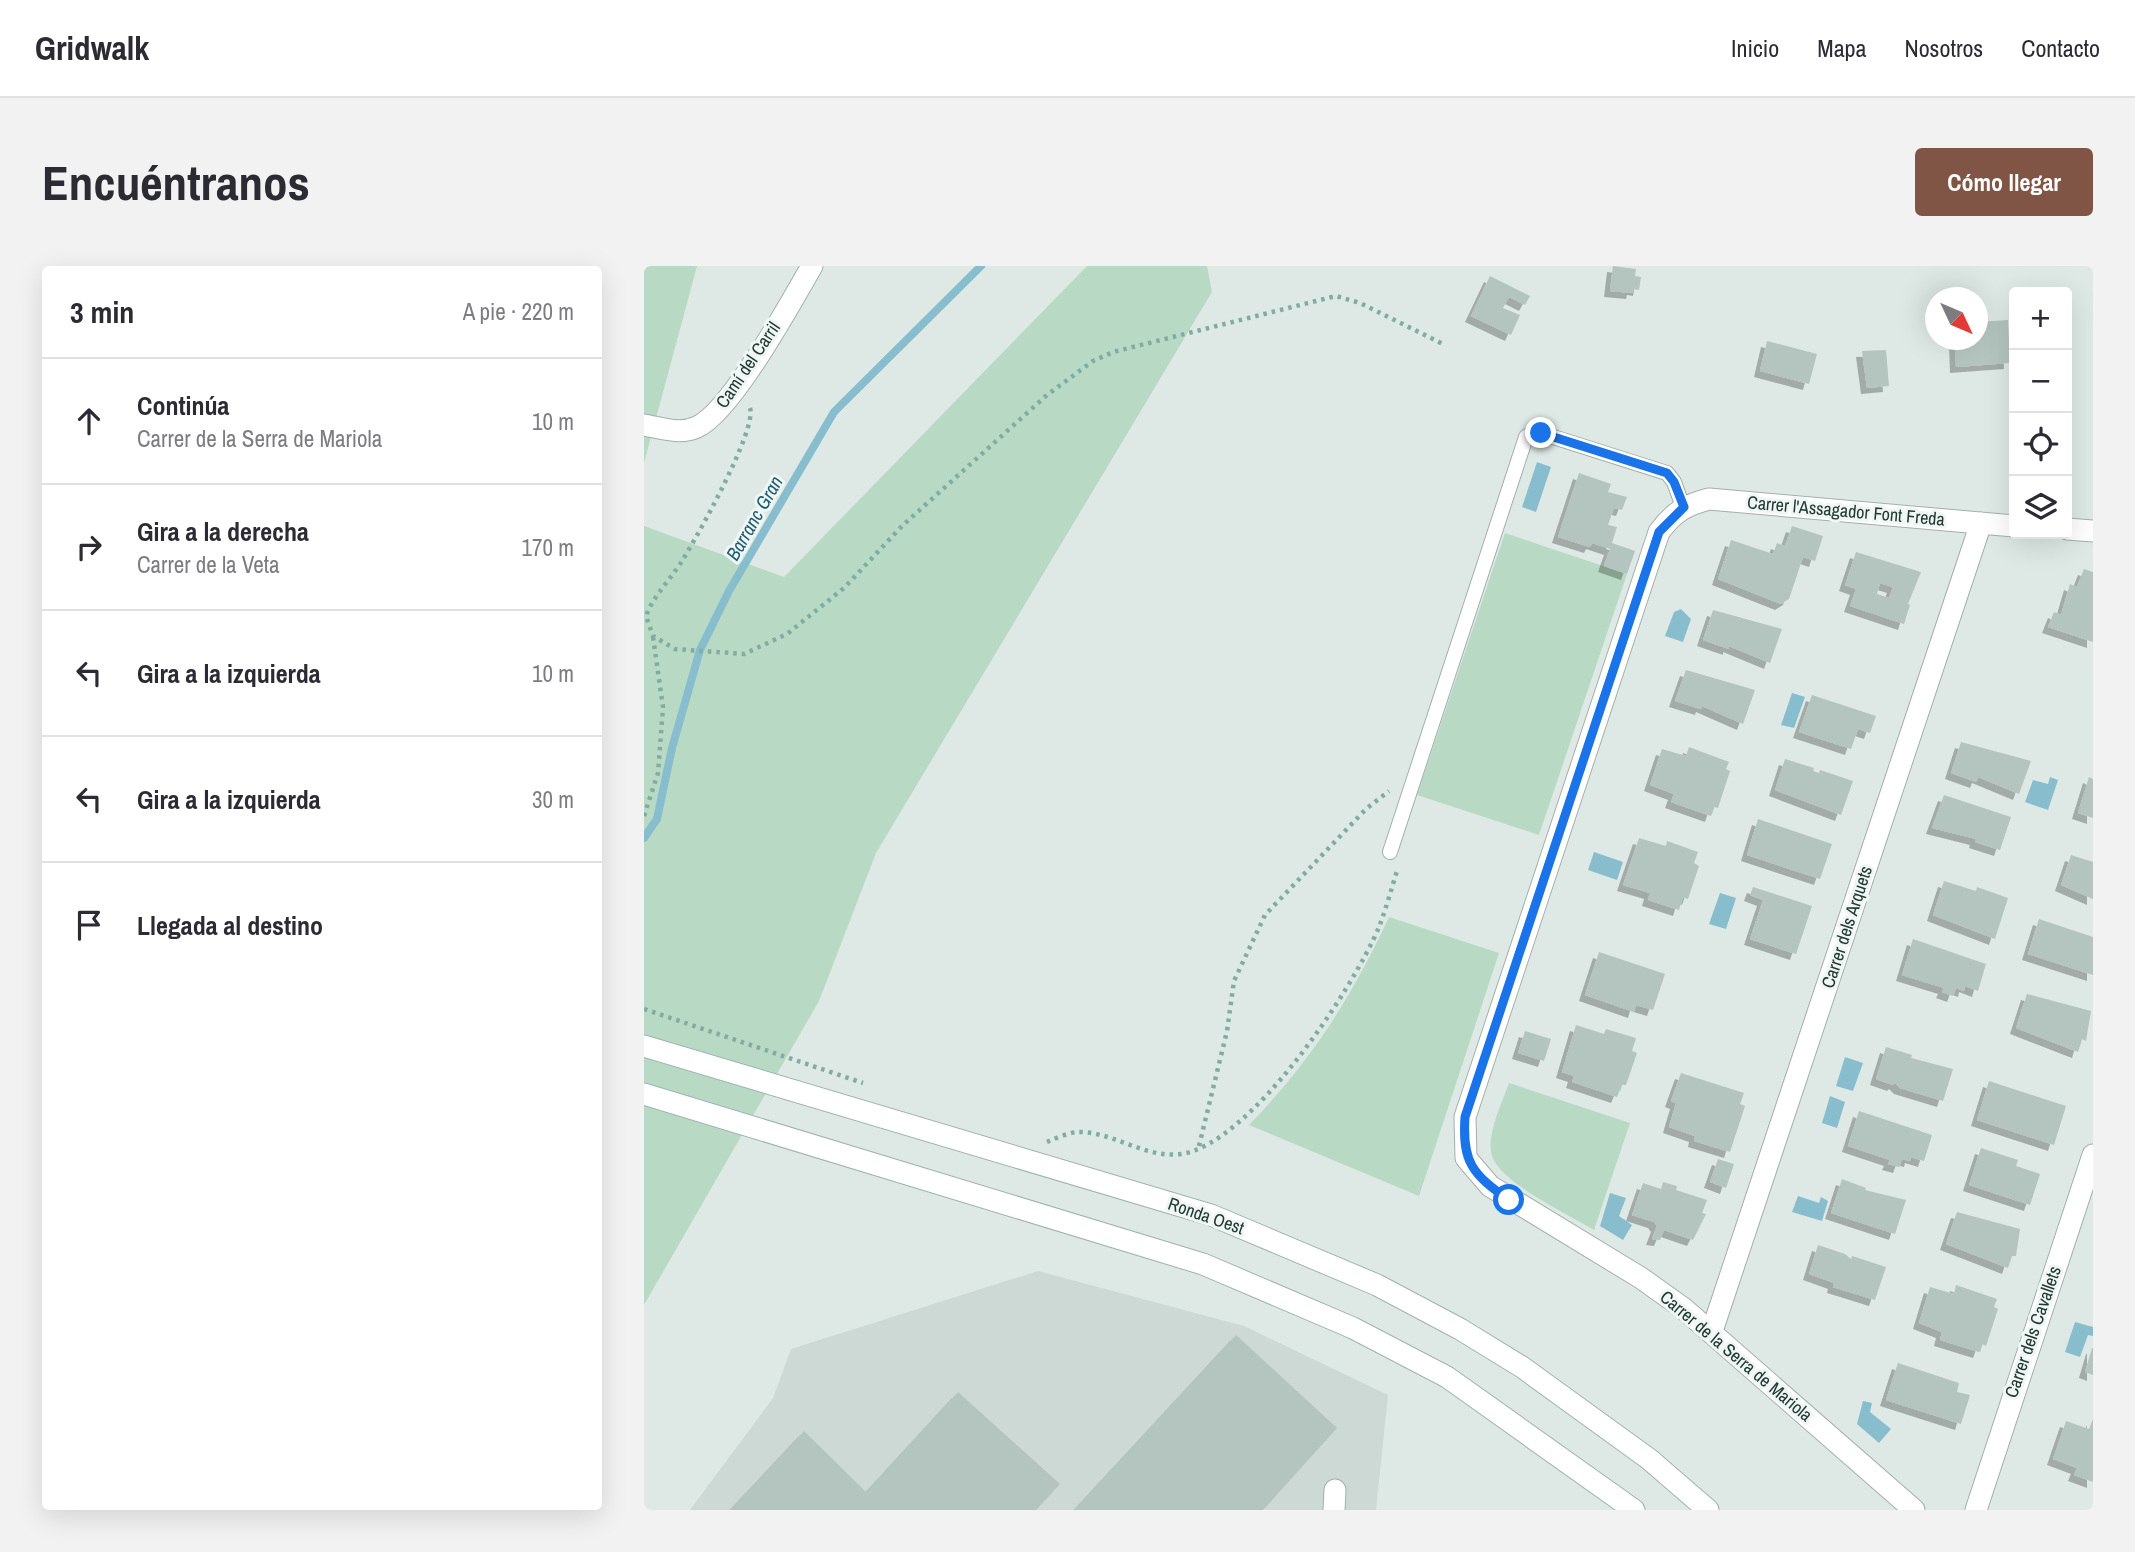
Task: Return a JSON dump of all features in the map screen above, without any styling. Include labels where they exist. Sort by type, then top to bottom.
[{"type":"street","name":"Camí del Carril","points":[[653,427],[688,430],[712,417],[736,387],[812,266]]},
{"type":"street","name":"Carrer l'Assagador Font Freda","points":[[1682,508],[1709,499],[2009,526]]},
{"type":"street","name":"Carrer de la Serra de Mariola","points":[[1682,508],[1659,532],[1465,1117],[1463,1145],[1466,1158],[1475,1172],[1509,1200],[1641,1278],[1712,1331],[1914,1510]]},
{"type":"street","name":"Carrer dels Arquets","points":[[1712,1331],[1981,523]]},
{"type":"street","points":[[2072,529],[2093,531]]},
{"type":"street","name":"Ronda Oest","points":[[644,1046],[1211,1215],[1377,1285],[1460,1329],[1522,1367],[1649,1459],[1708,1510]]},
{"type":"street","points":[[644,1094],[1203,1264],[1353,1328],[1447,1377],[1634,1510]]},
{"type":"street","name":"Carrer dels Cavallets","points":[[1976,1510],[2093,1155]]},
{"type":"lane","points":[[1390,852],[1526,437],[1533,432],[1541,433],[1667,473],[1674,482],[1682,508]]},
{"type":"path","points":[[653,636],[675,649],[744,654],[787,634],[844,588],[902,526],[1047,395],[1093,361],[1113,352],[1321,298],[1348,298],[1443,344]]},
{"type":"path","points":[[644,816],[658,773],[663,707],[653,636],[646,615],[652,602],[689,550],[745,438],[752,414],[747,398],[736,387]]},
{"type":"path","points":[[1198,1147],[1227,1031],[1234,981],[1265,915],[1366,809],[1418,767]]},
{"type":"path","points":[[1041,1144],[1075,1132],[1100,1134],[1147,1150],[1180,1154],[1213,1142],[1259,1103],[1328,1018],[1378,928],[1402,856],[1390,852]]},
{"type":"path","points":[[644,1009],[872,1086]]},
{"type":"shaded area","points":[[1038,1271],[1244,1326],[1388,1395],[1376,1510],[690,1510],[773,1398],[791,1349]]},
{"type":"green space","points":[[644,266],[697,266],[644,463]]},
{"type":"green space","points":[[1087,266],[1207,266],[1212,292],[876,853],[819,1001],[644,1305],[644,526],[784,577]]},
{"type":"green space","points":[[1505,533],[1627,574],[1539,835],[1417,795]]},
{"type":"green space","points":[[1389,917],[1499,953],[1419,1196],[1249,1125],[1272,1101],[1328,1027],[1360,975]]},
{"type":"green space","points":[[1509,1083],[1630,1123],[1594,1230],[1535,1196],[1505,1174],[1496,1163],[1491,1152],[1492,1135]]},
{"type":"water","points":[[1537,462],[1551,467],[1536,512],[1522,507]]},
{"type":"water","points":[[1681,609],[1691,619],[1683,642],[1665,636],[1674,612]]},
{"type":"water","points":[[1792,693],[1805,697],[1794,728],[1781,725]]},
{"type":"water","points":[[2050,777],[2058,780],[2048,810],[2025,802],[2033,780],[2048,784]]},
{"type":"water","points":[[1594,852],[1623,862],[1617,880],[1588,870]]},
{"type":"water","points":[[1720,893],[1736,898],[1726,929],[1709,924]]},
{"type":"water","points":[[1845,1057],[1863,1063],[1853,1091],[1836,1086]]},
{"type":"water","points":[[1830,1096],[1845,1102],[1837,1128],[1822,1123]]},
{"type":"water","points":[[1610,1193],[1626,1198],[1619,1216],[1632,1225],[1623,1240],[1600,1226]]},
{"type":"water","points":[[1798,1196],[1819,1203],[1821,1197],[1828,1201],[1822,1221],[1792,1212]]},
{"type":"water","points":[[2075,1322],[2093,1327],[2093,1336],[2088,1335],[2080,1357],[2065,1352]]},
{"type":"water","points":[[1863,1401],[1872,1403],[1870,1412],[1891,1429],[1879,1443],[1857,1424]]},
{"type":"building","points":[[1613,266],[1636,269],[1635,276],[1641,277],[1639,290],[1633,289],[1632,293],[1610,291]]},
{"type":"building","points":[[1490,276],[1530,296],[1525,305],[1509,297],[1503,308],[1520,315],[1511,335],[1471,316]]},
{"type":"building","points":[[2008,320],[2009,363],[1956,367],[1955,350],[1988,350],[1988,321]]},
{"type":"building","points":[[1767,341],[1817,354],[1809,384],[1760,371]]},
{"type":"building","points":[[1886,350],[1889,386],[1867,388],[1862,351]]},
{"type":"building","points":[[1579,473],[1611,484],[1608,492],[1627,497],[1622,510],[1614,508],[1608,525],[1617,527],[1612,543],[1635,551],[1627,574],[1604,566],[1610,549],[1592,543],[1590,547],[1558,537]]},
{"type":"building","points":[[1792,526],[1823,536],[1815,561],[1803,557],[1789,599],[1781,604],[1718,579],[1731,540],[1773,554],[1777,543],[1785,546]]},
{"type":"building","points":[[1856,552],[1921,572],[1908,604],[1910,605],[1904,624],[1850,606],[1856,589],[1845,585]],"holes":[[[1880,583],[1893,587],[1889,598],[1877,594]]]},
{"type":"building","points":[[2084,569],[2093,572],[2093,642],[2048,627],[2054,612],[2061,615],[2070,584],[2077,587]]},
{"type":"building","points":[[1713,610],[1782,629],[1770,663],[1729,646],[1729,649],[1703,640]]},
{"type":"building","points":[[1686,670],[1755,690],[1743,724],[1702,706],[1701,709],[1675,701]]},
{"type":"building","points":[[1812,695],[1876,716],[1870,733],[1858,729],[1851,749],[1799,732]]},
{"type":"building","points":[[1961,742],[2031,761],[2019,794],[1978,777],[1976,782],[1951,773]]},
{"type":"building","points":[[1689,747],[1729,762],[1726,769],[1730,771],[1718,808],[1714,807],[1711,816],[1671,802],[1674,794],[1650,785],[1662,749],[1686,756]]},
{"type":"building","points":[[1785,759],[1814,768],[1813,771],[1819,773],[1820,770],[1853,781],[1841,815],[1775,790]]},
{"type":"building","points":[[2089,777],[2093,779],[2093,818],[2078,813]]},
{"type":"building","points":[[1944,795],[2011,817],[2000,850],[1975,842],[1976,839],[1932,828]]},
{"type":"building","points":[[1758,819],[1832,844],[1820,879],[1747,855]]},
{"type":"building","points":[[1639,838],[1666,846],[1667,841],[1698,852],[1694,863],[1699,866],[1688,899],[1683,897],[1679,910],[1648,900],[1650,893],[1623,885]]},
{"type":"building","points":[[2071,855],[2093,862],[2093,899],[2061,885]]},
{"type":"building","points":[[1944,881],[1976,891],[1977,887],[2008,898],[1995,939],[1933,915]]},
{"type":"building","points":[[1753,887],[1812,906],[1796,954],[1750,939],[1763,900],[1750,895]]},
{"type":"building","points":[[2039,919],[2093,937],[2093,975],[2028,954]]},
{"type":"building","points":[[1913,939],[1986,964],[1978,991],[1965,986],[1964,991],[1956,988],[1953,996],[1942,992],[1944,988],[1902,975]]},
{"type":"building","points":[[1599,952],[1665,974],[1653,1010],[1636,1005],[1634,1012],[1585,995]]},
{"type":"building","points":[[2027,994],[2091,1011],[2086,1041],[2082,1039],[2078,1052],[2016,1028]]},
{"type":"building","points":[[1576,1025],[1604,1034],[1606,1029],[1636,1038],[1632,1051],[1637,1053],[1626,1085],[1622,1085],[1617,1097],[1572,1082],[1574,1076],[1562,1072]]},
{"type":"building","points":[[1525,1031],[1551,1039],[1544,1061],[1518,1053]]},
{"type":"building","points":[[1886,1047],[1912,1055],[1911,1058],[1953,1069],[1943,1101],[1900,1088],[1895,1083],[1893,1085],[1876,1079]]},
{"type":"building","points":[[1681,1073],[1744,1093],[1740,1104],[1745,1106],[1730,1152],[1694,1141],[1695,1136],[1669,1127],[1676,1103],[1671,1101]]},
{"type":"building","points":[[1989,1081],[2066,1106],[2054,1145],[1977,1120]]},
{"type":"building","points":[[1859,1111],[1932,1135],[1924,1161],[1911,1157],[1910,1161],[1902,1159],[1899,1167],[1888,1164],[1890,1160],[1848,1146]]},
{"type":"building","points":[[1981,1148],[2018,1160],[2016,1166],[2040,1174],[2030,1205],[1969,1185]]},
{"type":"building","points":[[1718,1159],[1734,1164],[1726,1188],[1710,1182]]},
{"type":"building","points":[[1842,1179],[1866,1188],[1865,1190],[1906,1200],[1895,1234],[1831,1213]]},
{"type":"building","points":[[1663,1182],[1677,1186],[1676,1190],[1707,1200],[1702,1213],[1706,1214],[1693,1240],[1664,1230],[1660,1240],[1652,1239],[1657,1226],[1654,1222],[1632,1215],[1643,1183],[1661,1189]]},
{"type":"building","points":[[1957,1212],[2020,1229],[2016,1256],[2012,1256],[2008,1268],[1946,1244]]},
{"type":"building","points":[[1818,1245],[1845,1254],[1851,1259],[1852,1256],[1886,1267],[1875,1300],[1833,1287],[1834,1283],[1809,1274]]},
{"type":"building","points":[[1956,1285],[1997,1299],[1994,1307],[1998,1309],[1986,1346],[1982,1344],[1979,1352],[1940,1340],[1942,1332],[1919,1323],[1930,1287],[1954,1294]]},
{"type":"building","points":[[1236,1335],[1337,1428],[1263,1510],[1074,1510]]},
{"type":"building","points":[[2093,1348],[2093,1375],[2085,1372]]},
{"type":"building","points":[[1898,1363],[1959,1383],[1957,1392],[1970,1395],[1961,1424],[1886,1400]]},
{"type":"building","points":[[958,1392],[1060,1484],[1036,1510],[730,1510],[804,1431],[866,1492]]},
{"type":"building","points":[[2093,1419],[2093,1482],[2074,1475],[2077,1468],[2053,1459],[2066,1421],[2089,1429]]},
{"type":"waterway","name":"Barranc Gran","points":[[644,838],[657,819],[672,748],[700,650],[729,591],[834,412],[981,266]]},
{"type":"route","points":[[1509,1200],[1475,1172],[1466,1158],[1463,1145],[1465,1117],[1659,532],[1669,519],[1684,507],[1674,482],[1667,473],[1541,433]]}]
